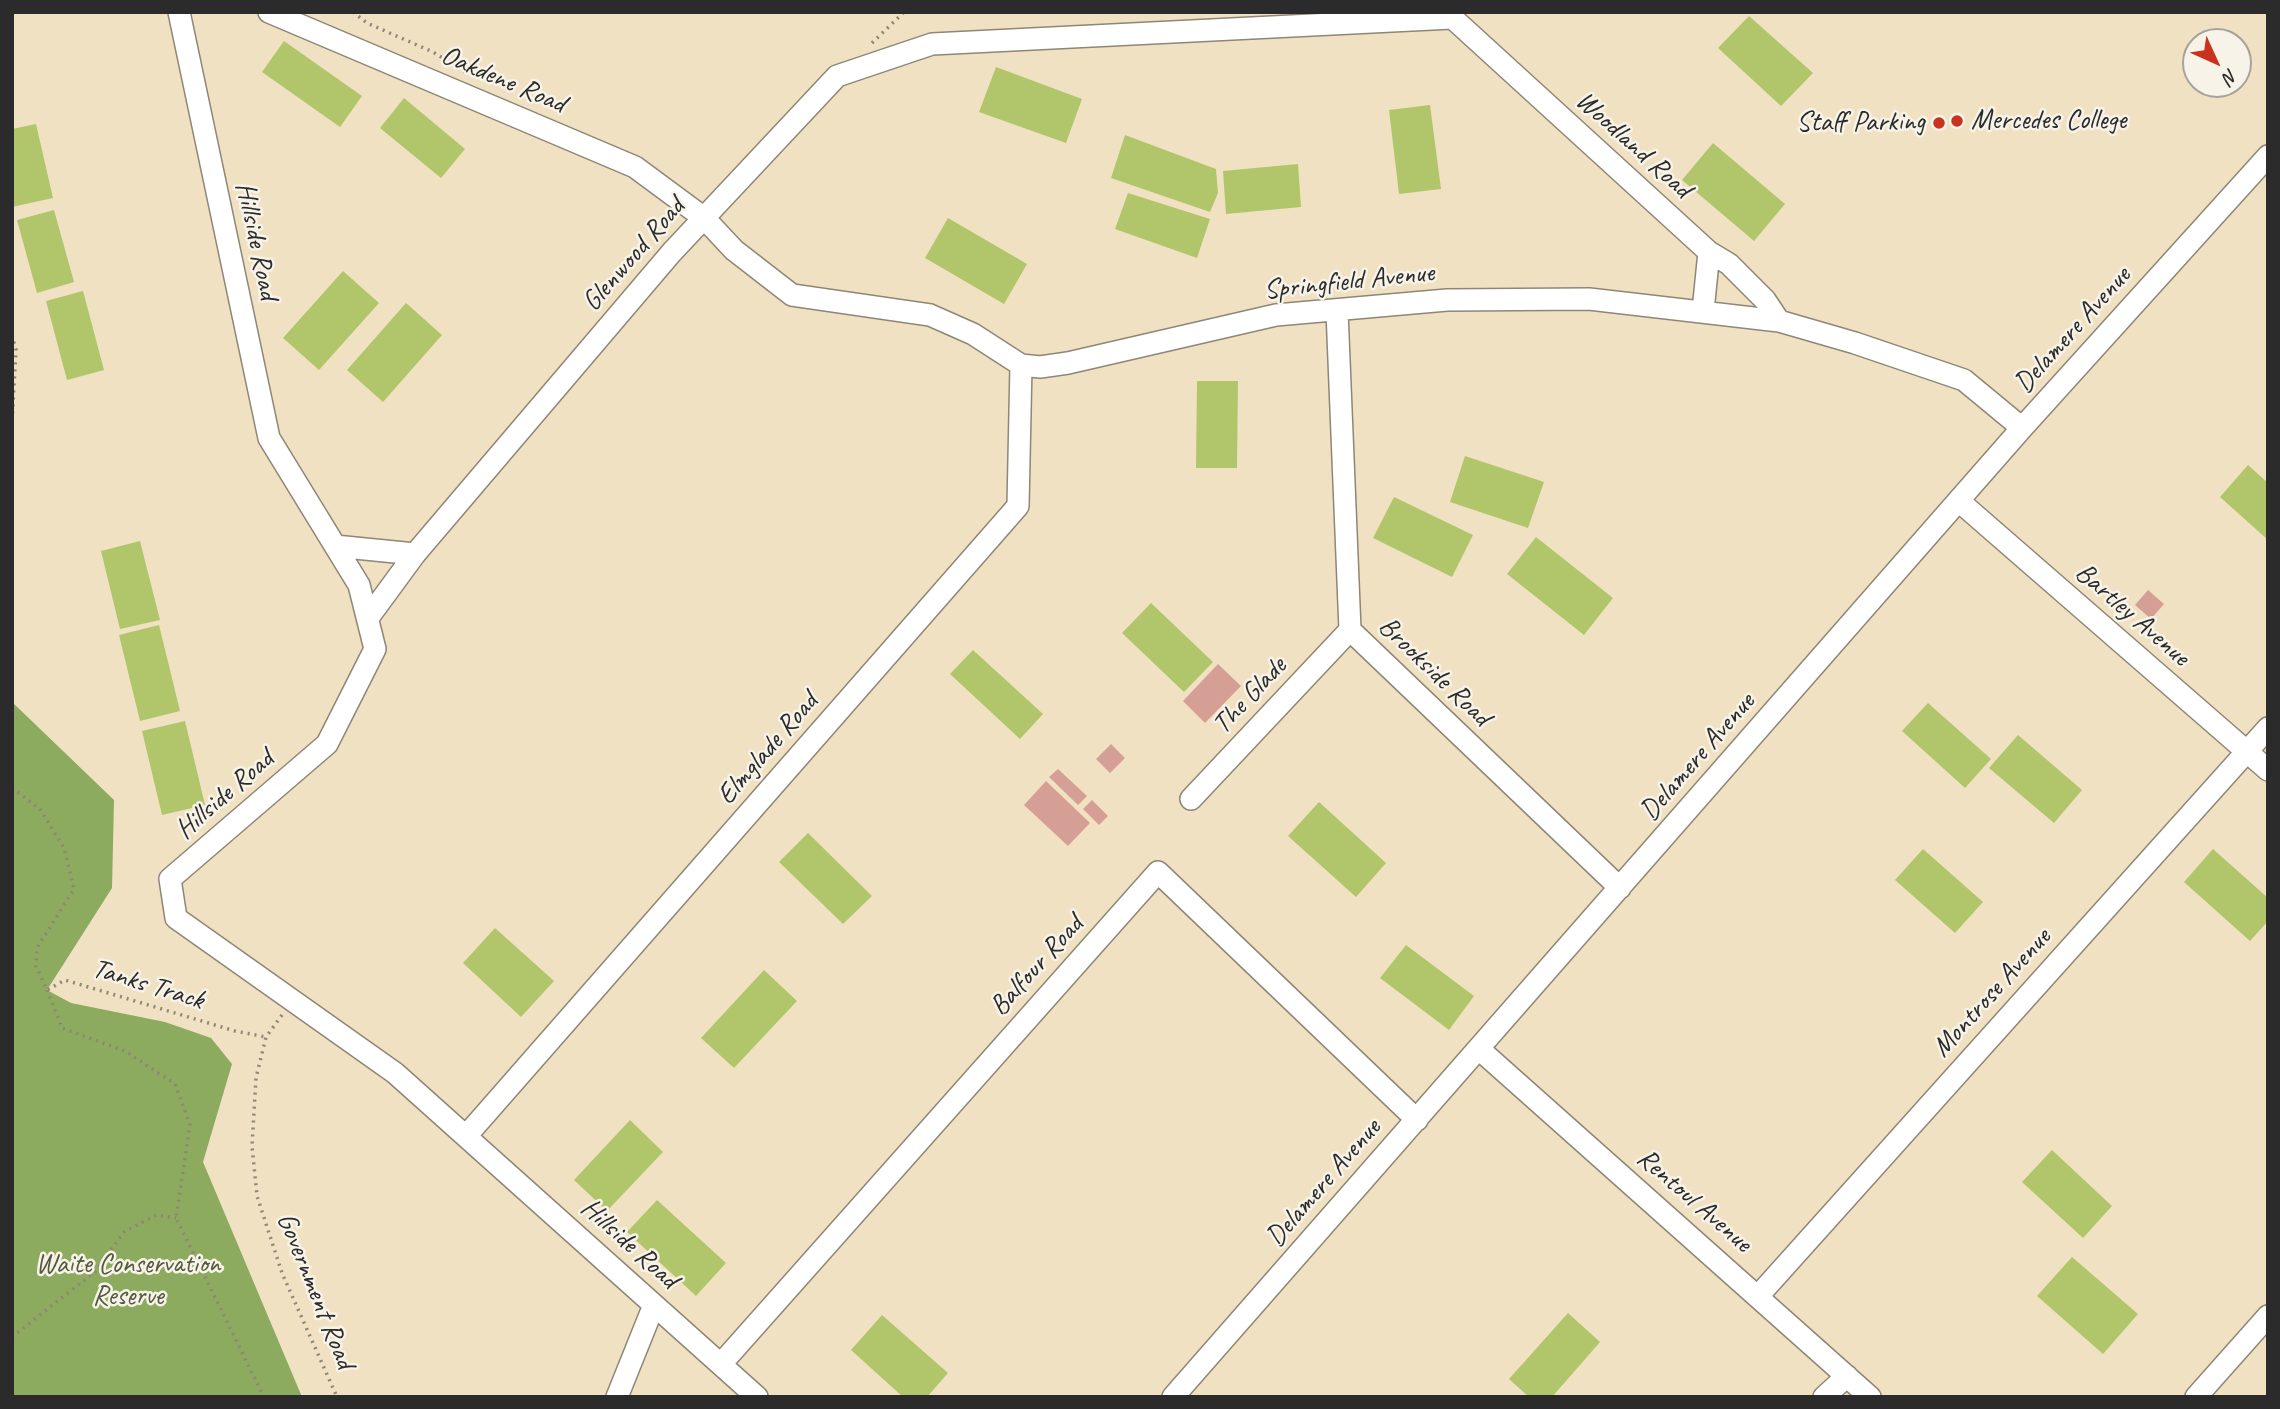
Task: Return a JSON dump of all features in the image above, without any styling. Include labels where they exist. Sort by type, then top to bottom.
[{"type":"street","name":"Hillside Road","points":[[179,12],[269,438],[359,585],[375,649],[327,744],[170,879],[176,918],[395,1073],[757,1397]]},
{"type":"street","name":"Oakdene Road","points":[[270,12],[635,167],[704,218]]},
{"type":"street","name":"Glenwood Road","points":[[368,618],[415,554],[704,218],[837,76],[932,44],[1449,15]]},
{"type":"street","name":"Woodland Road","points":[[1449,15],[1709,251],[1729,264],[1775,312],[1779,321]]},
{"type":"street","name":"Delamere Avenue","points":[[1174,1397],[2022,428],[2268,156]]},
{"type":"street","points":[[704,218],[734,250],[792,295],[930,315],[973,334],[1021,365]]},
{"type":"street","points":[[1703,311],[1709,251]]},
{"type":"street","name":"Springfield Avenue","points":[[1021,365],[1040,367],[1068,363],[1276,315],[1447,300],[1544,298],[1632,302],[1779,321],[1906,358],[1964,380],[2022,428]]},
{"type":"street","name":"Brookside Road","points":[[1337,311],[1350,630],[1620,888]]},
{"type":"street","name":"Elmglade Road","points":[[467,1135],[1018,506],[1021,365]]},
{"type":"street","name":"Bartley Avenue","points":[[1960,502],[2268,770]]},
{"type":"street","points":[[335,546],[415,554]]},
{"type":"street","name":"The Glade","points":[[1191,799],[1350,630]]},
{"type":"street","name":"Montrose Avenue","points":[[1759,1295],[2268,727]]},
{"type":"street","name":"Balfour Road","points":[[721,1364],[1158,872],[1417,1120]]},
{"type":"street","name":"Rentoul Avenue","points":[[1479,1049],[1759,1295],[1870,1397]]},
{"type":"street","points":[[617,1397],[654,1304]]},
{"type":"street","points":[[2196,1397],[2268,1316]]},
{"type":"street","points":[[1824,1397],[1847,1376]]},
{"type":"path","points":[[353,12],[367,23],[433,52],[471,76]]},
{"type":"path","points":[[12,335],[16,350],[12,422]]},
{"type":"path","name":"Tanks Track","points":[[12,788],[40,809],[46,818],[64,848],[74,889],[37,948],[36,966],[47,990],[65,980],[235,1031],[266,1037]]},
{"type":"path","points":[[47,990],[62,1028],[125,1051],[175,1084],[190,1125],[176,1218],[264,1397]]},
{"type":"path","name":"Government Road","points":[[293,1000],[266,1037],[256,1079],[252,1146],[257,1196],[282,1273],[337,1397]]},
{"type":"path","points":[[12,1337],[96,1271],[124,1233],[156,1215],[176,1218]]},
{"type":"green space","points":[[1749,16],[1813,73],[1781,106],[1718,48]]},
{"type":"green space","points":[[284,41],[362,96],[340,127],[262,72]]},
{"type":"green space","points":[[996,67],[1082,99],[1066,143],[979,112]]},
{"type":"green space","points":[[404,98],[465,149],[441,178],[380,128]]},
{"type":"green space","points":[[1430,105],[1441,189],[1399,194],[1389,110]]},
{"type":"green space","points":[[36,124],[53,198],[12,207],[12,129]]},
{"type":"green space","points":[[1125,135],[1216,169],[1218,193],[1210,212],[1111,178]]},
{"type":"green space","points":[[1713,143],[1785,204],[1754,241],[1682,180]]},
{"type":"green space","points":[[1298,164],[1301,207],[1226,214],[1223,171]]},
{"type":"green space","points":[[1128,193],[1210,219],[1197,258],[1115,229]]},
{"type":"green space","points":[[54,210],[74,282],[37,293],[17,220]]},
{"type":"green space","points":[[948,218],[1027,264],[1004,304],[925,258]]},
{"type":"green space","points":[[343,271],[379,303],[319,370],[283,338]]},
{"type":"green space","points":[[83,291],[104,370],[67,380],[46,301]]},
{"type":"green space","points":[[406,303],[442,335],[383,402],[347,370]]},
{"type":"green space","points":[[1197,381],[1238,381],[1237,468],[1196,468]]},
{"type":"green space","points":[[1465,456],[1544,482],[1528,528],[1450,502]]},
{"type":"green space","points":[[2248,465],[2268,483],[2268,540],[2220,497]]},
{"type":"green space","points":[[1394,497],[1473,535],[1452,577],[1373,538]]},
{"type":"green space","points":[[1536,537],[1613,598],[1584,635],[1507,574]]},
{"type":"green space","points":[[140,541],[160,620],[120,629],[101,551]]},
{"type":"green space","points":[[1151,603],[1213,662],[1184,692],[1122,633]]},
{"type":"green space","points":[[159,625],[180,711],[140,721],[119,635]]},
{"type":"green space","points":[[973,650],[1043,714],[1020,739],[950,674]]},
{"type":"green space","name":"Waite Conservation Reserve","points":[[12,702],[114,800],[112,888],[47,990],[71,1003],[165,1022],[211,1038],[232,1064],[203,1162],[302,1397],[12,1397]]},
{"type":"green space","points":[[1928,703],[1991,759],[1965,788],[1902,731]]},
{"type":"green space","points":[[185,721],[205,805],[162,815],[142,731]]},
{"type":"green space","points":[[2018,735],[2082,790],[2054,823],[1989,768]]},
{"type":"green space","points":[[1319,802],[1386,863],[1356,897],[1288,836]]},
{"type":"green space","points":[[808,833],[872,896],[843,924],[779,862]]},
{"type":"green space","points":[[1923,849],[1983,902],[1955,933],[1895,880]]},
{"type":"green space","points":[[2213,849],[2268,898],[2268,921],[2250,941],[2184,882]]},
{"type":"green space","points":[[495,928],[554,981],[521,1017],[463,963]]},
{"type":"green space","points":[[1406,945],[1474,996],[1449,1030],[1380,978]]},
{"type":"green space","points":[[764,970],[797,1001],[734,1068],[701,1038]]},
{"type":"green space","points":[[630,1120],[663,1152],[607,1211],[574,1180]]},
{"type":"green space","points":[[2052,1150],[2112,1206],[2083,1238],[2022,1182]]},
{"type":"green space","points":[[657,1200],[726,1263],[696,1296],[627,1232]]},
{"type":"green space","points":[[2072,1257],[2138,1314],[2103,1354],[2037,1296]]},
{"type":"green space","points":[[1568,1313],[1600,1342],[1552,1397],[1529,1397],[1509,1379]]},
{"type":"green space","points":[[882,1315],[948,1373],[927,1397],[903,1397],[851,1350]]},
{"type":"building","points":[[2148,590],[2164,604],[2151,619],[2135,605]]},
{"type":"building","points":[[1218,664],[1241,686],[1205,723],[1183,701]]},
{"type":"building","points":[[1111,744],[1125,758],[1110,773],[1096,759]]},
{"type":"building","points":[[1058,769],[1087,796],[1078,805],[1049,777]]},
{"type":"building","points":[[1046,781],[1090,823],[1068,846],[1024,805]]},
{"type":"building","points":[[1092,800],[1108,816],[1099,825],[1083,809]]},
{"type":"place","name":"Mercedes College","points":[[1957,121]]},
{"type":"place","name":"Staff Parking","points":[[1939,123]]}]
